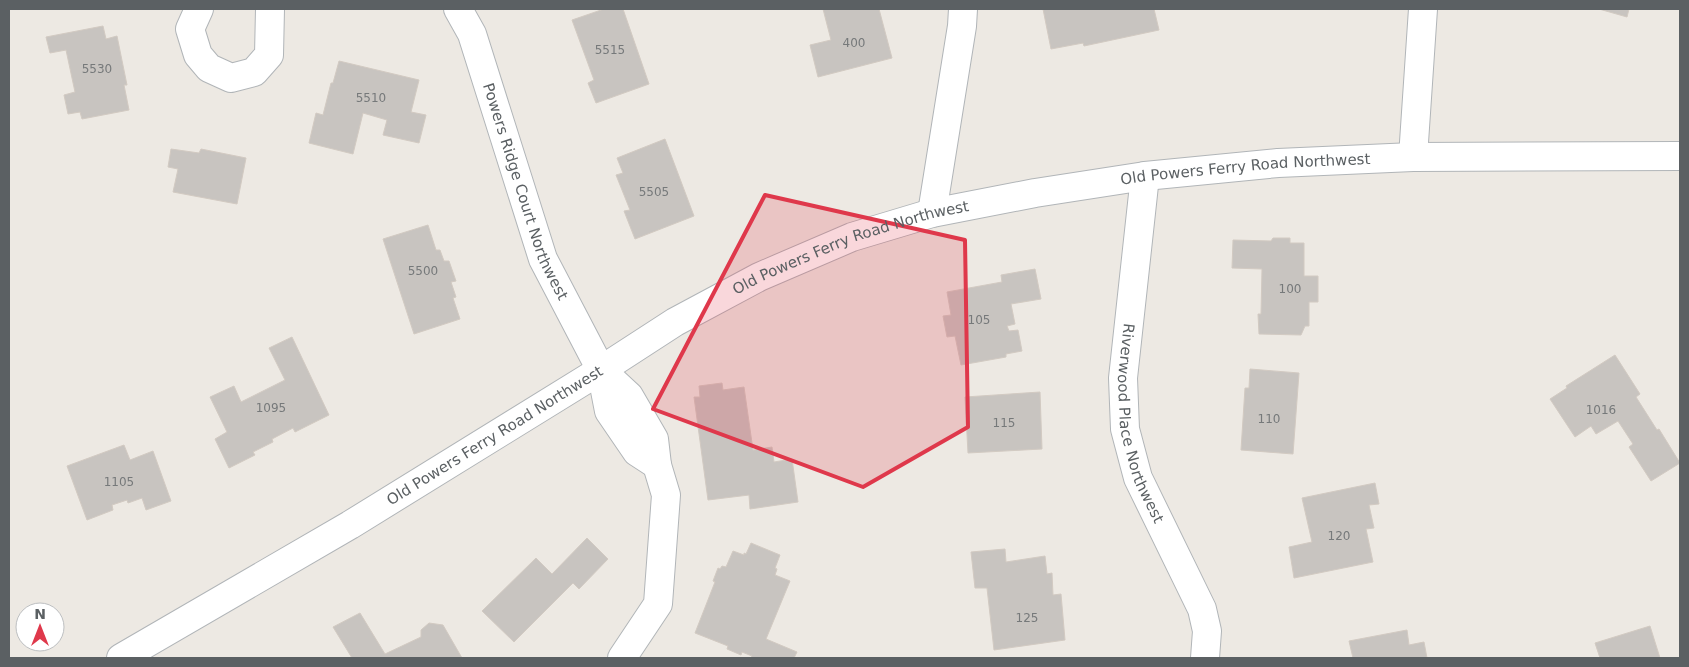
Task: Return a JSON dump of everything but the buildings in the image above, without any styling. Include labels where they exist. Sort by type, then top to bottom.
[{"type":"street","points":[[199,9],[190,29],[198,55],[209,68],[230,78],[254,72],[269,55],[270,9]]},
{"type":"street","name":"Powers Ridge Court Northwest","points":[[458,9],[472,34],[543,259],[601,370],[629,396],[654,439],[657,465],[666,495],[658,604],[622,658]]},
{"type":"street","points":[[932,213],[962,26],[963,9]]},
{"type":"street","points":[[1414,157],[1423,9]]},
{"type":"street","name":"Old Powers Ferry Road Northwest","points":[[121,658],[350,525],[601,370],[675,322],[759,277],[852,237],[932,213],[1035,193],[1145,176],[1278,163],[1414,157],[1680,156]]},
{"type":"street","name":"Riverwood Place Northwest","points":[[1145,176],[1123,378],[1125,429],[1138,478],[1202,608],[1207,630],[1206,658]]},
{"type":"highlighted area","points":[[765,195],[965,240],[968,427],[863,487],[653,409]]}]
